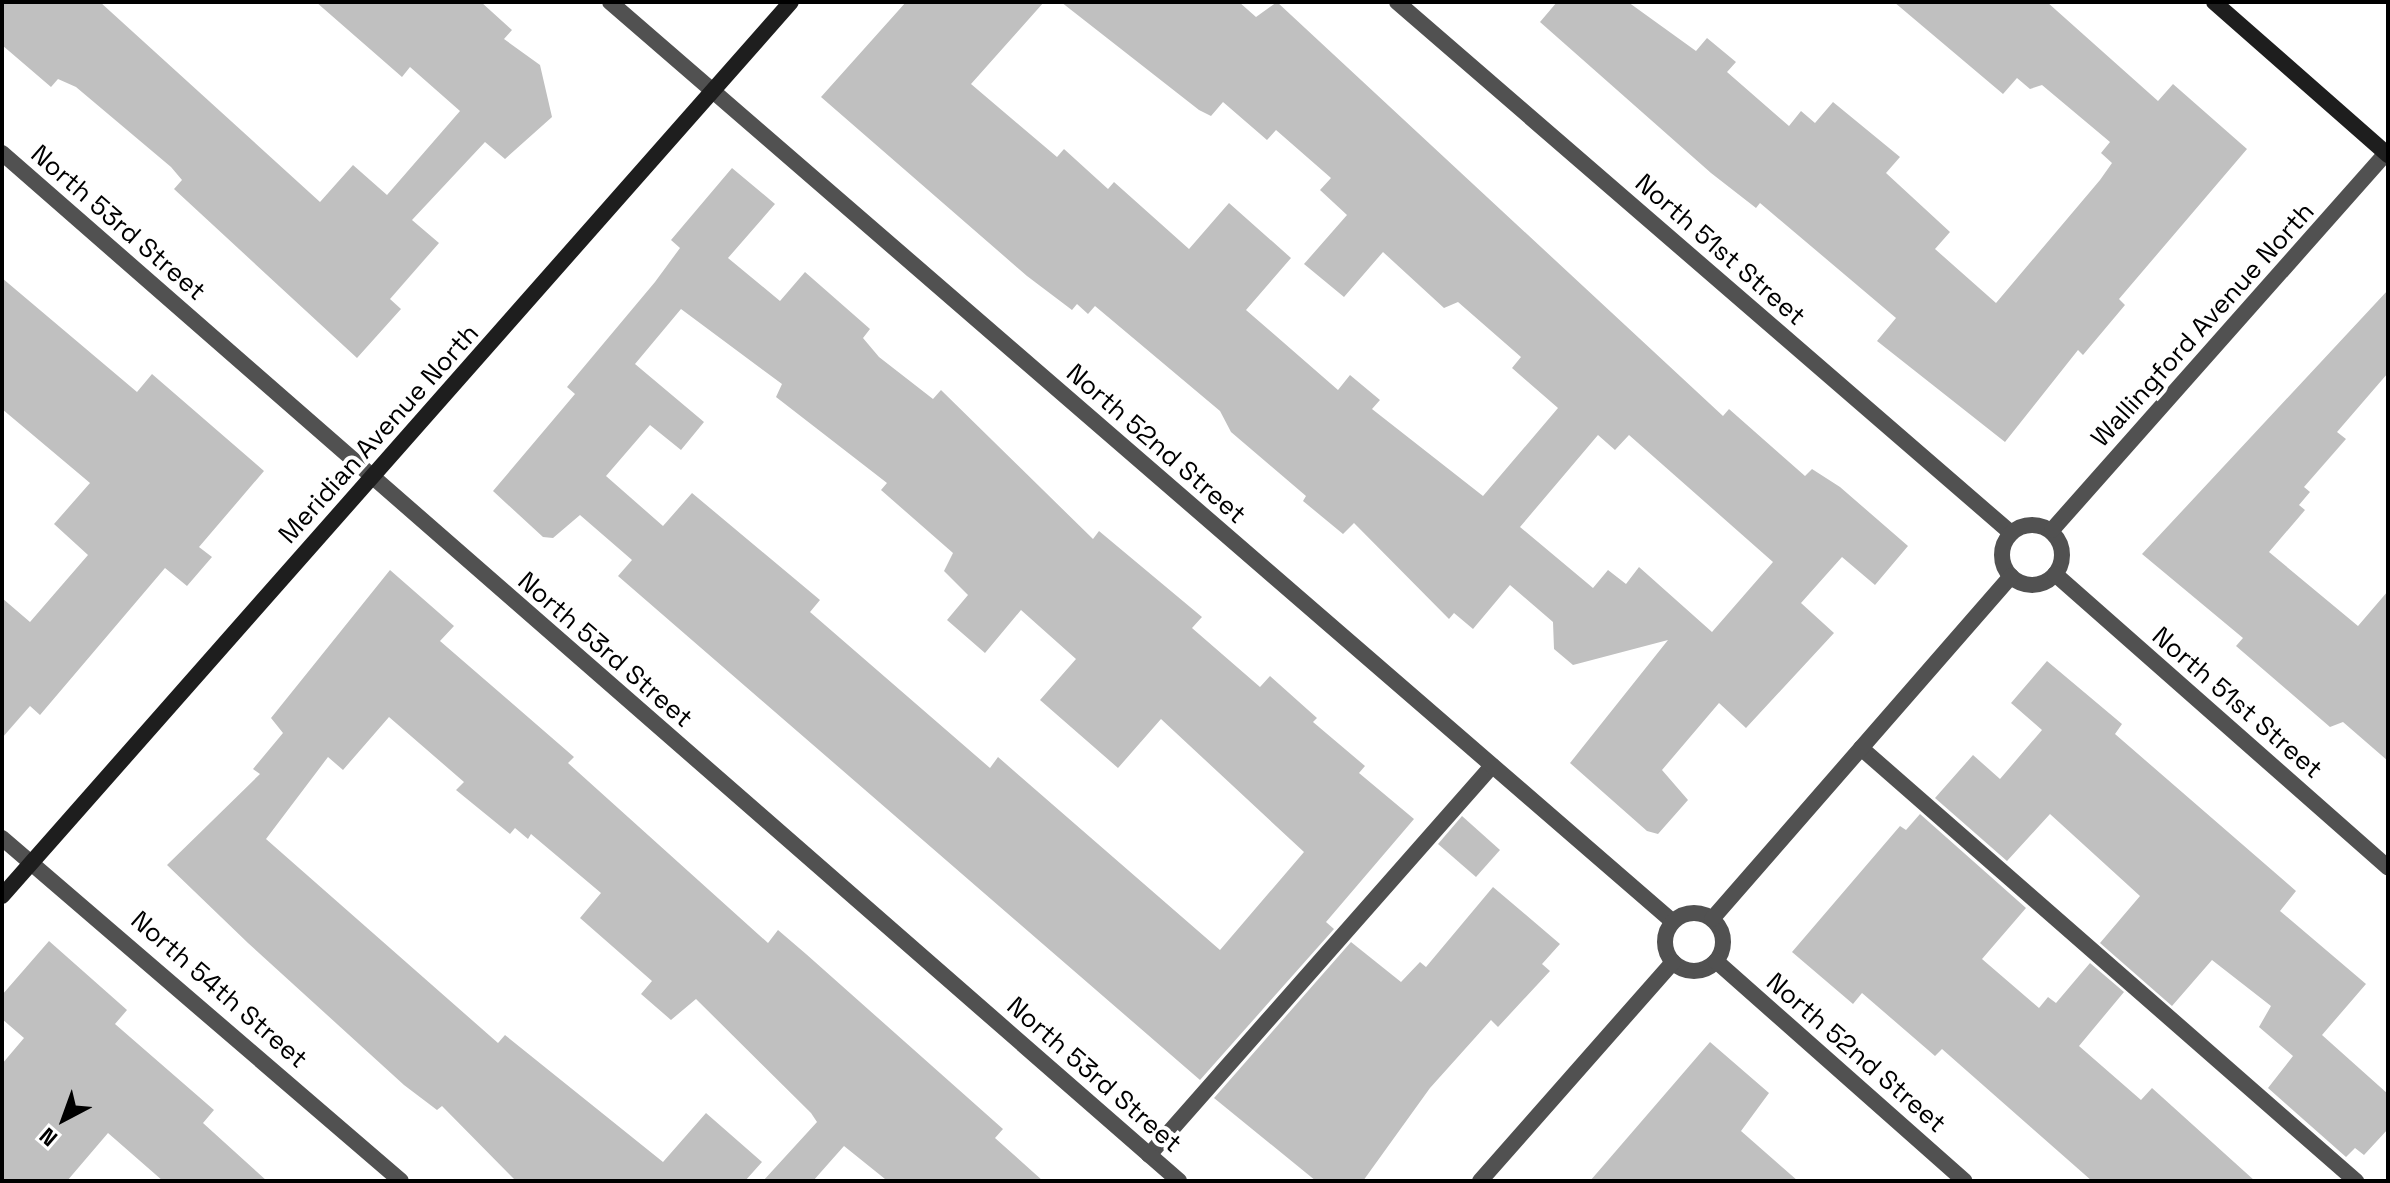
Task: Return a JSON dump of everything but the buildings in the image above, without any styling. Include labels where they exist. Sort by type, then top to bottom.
[{"type":"street","name":"North 52nd Street","points":[[610,2],[1672,921]]},
{"type":"street","name":"Meridian Avenue North","points":[[2,896],[791,2]]},
{"type":"street","name":"North 51st Street","points":[[1397,2],[2011,533]]},
{"type":"street","points":[[2214,2],[2387,153]]},
{"type":"street","name":"North 53rd Street","points":[[2,153],[1179,1181]]},
{"type":"street","name":"Wallingford Avenue North","points":[[2052,530],[2387,153]]},
{"type":"street","points":[[2032,524],[2052,530],[2062,549],[2055,574],[2033,585],[2011,576],[2002,555],[2011,533],[2032,524]]},
{"type":"street","name":"North 51st Street","points":[[2055,574],[2388,868]]},
{"type":"street","points":[[1712,919],[2011,576]]},
{"type":"street","points":[[1861,748],[2356,1181]]},
{"type":"street","points":[[1149,1155],[1492,766]]},
{"type":"street","name":"North 54th Street","points":[[2,838],[401,1181]]},
{"type":"street","points":[[1690,912],[1712,919],[1723,939],[1716,961],[1696,971],[1673,962],[1664,939],[1672,921],[1690,912]]},
{"type":"street","name":"North 52nd Street","points":[[1716,961],[1965,1181]]},
{"type":"street","points":[[1480,1181],[1673,962]]}]
